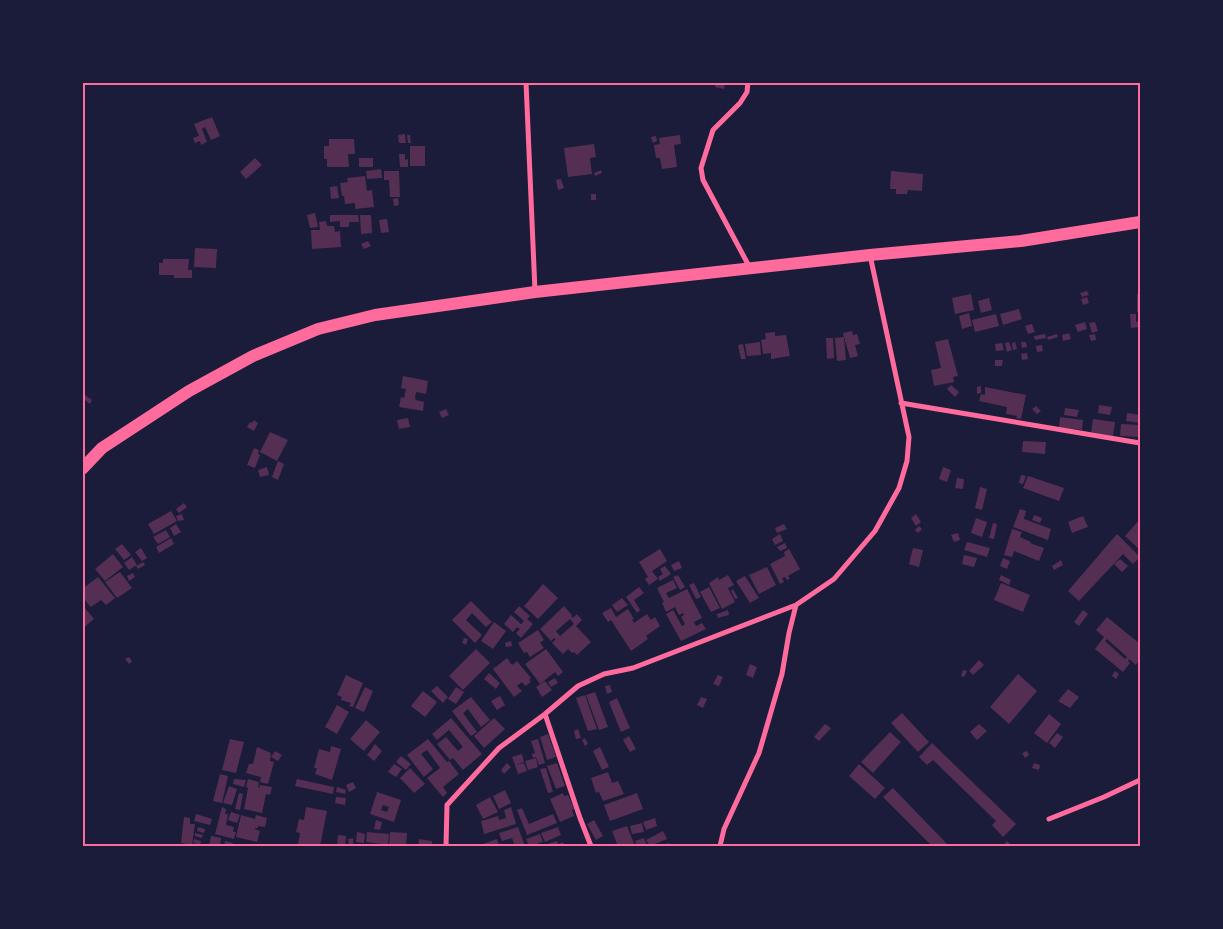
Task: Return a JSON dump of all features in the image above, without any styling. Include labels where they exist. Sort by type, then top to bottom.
[{"type":"highway","points":[[82,469],[102,448],[189,391],[253,356],[318,328],[375,315],[534,292],[870,255],[1021,241],[1140,222]]},
{"type":"street","points":[[526,82],[534,292]]},
{"type":"street","points":[[748,82],[747,92],[740,103],[713,130],[701,168],[703,180],[750,268]]},
{"type":"street","points":[[446,846],[447,805],[499,748],[545,714],[578,686],[604,674],[633,668],[796,605],[834,579],[875,531],[899,488],[907,461],[909,437],[870,255]]},
{"type":"street","points":[[901,403],[1140,443]]},
{"type":"street","points":[[720,846],[724,829],[758,753],[782,674],[796,605]]},
{"type":"street","points":[[545,714],[591,846]]},
{"type":"street","points":[[1049,819],[1140,780]]},
{"type":"building","points":[[716,82],[725,82],[724,89],[715,87]]},
{"type":"building","points":[[212,117],[220,136],[211,140],[205,127],[202,129],[207,142],[201,145],[200,141],[195,143],[193,138],[199,136],[194,124]]},
{"type":"building","points":[[405,134],[406,143],[399,143],[398,135]]},
{"type":"building","points":[[407,135],[410,135],[411,143],[408,143]]},
{"type":"building","points":[[680,135],[681,144],[674,145],[677,167],[662,169],[660,158],[656,158],[654,145],[660,144],[659,138]]},
{"type":"building","points":[[656,136],[657,141],[653,143],[651,137]]},
{"type":"building","points":[[329,139],[354,139],[355,154],[348,154],[349,167],[327,167],[327,159],[324,159],[324,146],[329,146]]},
{"type":"building","points":[[594,144],[596,157],[590,158],[592,174],[568,177],[564,148]]},
{"type":"building","points":[[410,146],[425,146],[425,166],[410,166]]},
{"type":"building","points":[[399,154],[405,154],[405,160],[408,159],[408,167],[400,167]]},
{"type":"building","points":[[255,158],[262,165],[246,179],[240,172]]},
{"type":"building","points":[[359,158],[373,158],[373,167],[359,167]]},
{"type":"building","points":[[381,169],[382,178],[367,179],[366,171]]},
{"type":"building","points":[[601,170],[602,173],[595,176],[594,173]]},
{"type":"building","points":[[384,171],[399,171],[400,197],[390,197],[389,180],[384,180]]},
{"type":"building","points":[[891,171],[923,174],[922,191],[908,190],[907,194],[896,194],[896,189],[890,189]]},
{"type":"building","points":[[365,176],[367,191],[372,190],[374,207],[355,209],[355,203],[345,204],[340,183],[348,182],[347,178]]},
{"type":"building","points":[[561,179],[564,188],[558,190],[556,180]]},
{"type":"building","points":[[337,186],[339,198],[331,199],[330,187]]},
{"type":"building","points":[[591,194],[596,194],[596,200],[591,200]]},
{"type":"building","points":[[398,198],[399,205],[394,206],[393,199]]},
{"type":"building","points":[[315,213],[318,227],[310,228],[307,215]]},
{"type":"building","points":[[330,215],[358,215],[359,222],[349,222],[349,227],[340,227],[340,221],[330,222]]},
{"type":"building","points":[[360,215],[371,215],[372,233],[361,234]]},
{"type":"building","points":[[387,219],[389,232],[381,233],[379,220]]},
{"type":"building","points":[[326,221],[327,226],[334,226],[335,232],[340,231],[341,247],[312,249],[311,230],[320,230],[319,222]]},
{"type":"building","points":[[368,241],[371,246],[364,249],[361,244]]},
{"type":"building","points":[[195,248],[217,249],[216,268],[194,267]]},
{"type":"building","points":[[163,259],[189,259],[188,270],[192,270],[192,278],[174,278],[174,275],[159,275],[159,263],[163,263]]},
{"type":"building","points":[[1087,291],[1089,295],[1082,297],[1080,293]]},
{"type":"building","points":[[971,294],[974,310],[955,314],[952,298]]},
{"type":"building","points":[[1137,294],[1140,294],[1140,312],[1137,312]]},
{"type":"building","points":[[1087,297],[1089,303],[1083,305],[1081,299]]},
{"type":"building","points":[[989,298],[992,310],[981,313],[978,301]]},
{"type":"building","points":[[1019,309],[1022,319],[1003,325],[1000,314]]},
{"type":"building","points":[[969,313],[972,326],[962,329],[959,316]]},
{"type":"building","points":[[996,314],[999,326],[975,332],[972,320]]},
{"type":"building","points":[[1130,314],[1136,314],[1136,322],[1140,321],[1140,327],[1131,328]]},
{"type":"building","points":[[1085,322],[1087,329],[1078,332],[1075,325]]},
{"type":"building","points":[[1095,322],[1098,331],[1092,333],[1089,323]]},
{"type":"building","points":[[1032,324],[1035,332],[1028,334],[1025,326]]},
{"type":"building","points":[[852,331],[853,335],[857,334],[860,344],[855,345],[858,356],[850,358],[843,333]]},
{"type":"building","points":[[775,332],[775,336],[786,335],[790,356],[771,359],[771,353],[763,354],[761,340],[766,339],[765,333]]},
{"type":"building","points":[[1069,333],[1071,339],[1063,341],[1062,335]]},
{"type":"building","points":[[1045,334],[1046,338],[1035,340],[1034,336]]},
{"type":"building","points":[[1057,334],[1058,337],[1048,340],[1047,337]]},
{"type":"building","points":[[1095,334],[1096,340],[1091,341],[1089,335]]},
{"type":"building","points":[[844,337],[846,360],[837,361],[835,338]]},
{"type":"building","points":[[826,338],[833,338],[834,358],[827,359]]},
{"type":"building","points":[[948,339],[958,376],[953,377],[954,382],[934,386],[931,370],[941,368],[935,342]]},
{"type":"building","points":[[760,342],[761,355],[747,356],[745,344]]},
{"type":"building","points":[[1009,342],[1012,350],[1007,352],[1005,343]]},
{"type":"building","points":[[1015,342],[1017,349],[1013,350],[1012,343]]},
{"type":"building","points":[[1021,342],[1026,342],[1027,347],[1022,348]]},
{"type":"building","points":[[1002,343],[1004,350],[996,351],[995,344]]},
{"type":"building","points":[[743,344],[746,359],[741,359],[738,345]]},
{"type":"building","points":[[1042,345],[1043,351],[1037,352],[1036,346]]},
{"type":"building","points":[[1027,353],[1028,359],[1022,360],[1021,354]]},
{"type":"building","points":[[995,360],[1003,360],[1002,366],[995,366]]},
{"type":"building","points":[[403,376],[428,381],[426,394],[416,392],[415,398],[424,402],[423,411],[399,407],[401,397],[404,398],[406,389],[401,388]]},
{"type":"building","points":[[951,385],[959,392],[955,397],[947,389]]},
{"type":"building","points":[[981,386],[981,393],[977,394],[977,387]]},
{"type":"building","points":[[985,387],[1026,395],[1021,419],[1016,418],[1017,416],[1006,414],[1007,407],[979,401],[981,394],[985,395]]},
{"type":"building","points":[[82,393],[92,400],[90,404],[82,398]]},
{"type":"building","points":[[1099,405],[1112,407],[1110,415],[1098,413]]},
{"type":"building","points":[[1036,406],[1041,411],[1037,414],[1032,409]]},
{"type":"building","points":[[1065,408],[1079,410],[1077,417],[1064,415]]},
{"type":"building","points":[[446,409],[449,415],[442,418],[439,412]]},
{"type":"building","points":[[1127,413],[1140,415],[1140,423],[1126,421]]},
{"type":"building","points":[[1060,417],[1083,420],[1082,430],[1059,428]]},
{"type":"building","points":[[408,418],[410,427],[399,429],[397,420]]},
{"type":"building","points":[[1093,419],[1115,422],[1113,436],[1091,432]]},
{"type":"building","points":[[254,420],[258,423],[254,431],[247,427]]},
{"type":"building","points":[[1121,424],[1140,425],[1140,437],[1120,436]]},
{"type":"building","points":[[270,432],[288,440],[277,461],[260,452]]},
{"type":"building","points":[[1023,441],[1046,442],[1045,454],[1022,452]]},
{"type":"building","points":[[254,448],[259,450],[258,454],[260,455],[255,468],[247,465]]},
{"type":"building","points":[[278,461],[284,464],[278,480],[272,477]]},
{"type":"building","points":[[267,467],[269,475],[260,477],[258,470]]},
{"type":"building","points":[[943,467],[951,470],[947,482],[939,479]]},
{"type":"building","points":[[1021,475],[1026,476],[1023,484],[1019,483]]},
{"type":"building","points":[[1028,476],[1064,488],[1059,501],[1023,488]]},
{"type":"building","points":[[957,478],[964,479],[963,489],[955,488]]},
{"type":"building","points":[[980,487],[987,489],[982,510],[975,508]]},
{"type":"building","points":[[184,503],[187,507],[179,513],[176,509]]},
{"type":"building","points":[[1020,509],[1026,511],[1024,519],[1051,529],[1048,540],[1013,527]]},
{"type":"building","points":[[171,511],[177,521],[154,534],[148,524]]},
{"type":"building","points":[[182,514],[184,520],[178,521],[176,516]]},
{"type":"building","points":[[916,514],[921,522],[916,526],[911,518]]},
{"type":"building","points":[[1034,515],[1042,518],[1040,523],[1032,520]]},
{"type":"building","points":[[1083,516],[1088,527],[1072,533],[1068,522]]},
{"type":"building","points":[[976,518],[987,522],[982,537],[971,533]]},
{"type":"building","points":[[1140,519],[1140,550],[1125,536]]},
{"type":"building","points":[[993,523],[997,524],[994,539],[989,538]]},
{"type":"building","points":[[176,524],[181,532],[174,536],[170,528]]},
{"type":"building","points":[[784,524],[787,529],[777,533],[775,528]]},
{"type":"building","points":[[919,526],[922,529],[918,533],[915,530]]},
{"type":"building","points":[[1012,529],[1022,532],[1020,537],[1030,543],[1044,548],[1039,561],[1014,551],[1012,557],[1004,555]]},
{"type":"building","points":[[166,530],[170,537],[158,544],[153,537]]},
{"type":"building","points":[[958,533],[960,540],[954,542],[951,535]]},
{"type":"building","points":[[780,534],[783,541],[775,545],[772,539]]},
{"type":"building","points":[[1117,534],[1140,557],[1133,564],[1123,554],[1079,601],[1068,591]]},
{"type":"building","points":[[171,538],[174,544],[159,553],[156,547]]},
{"type":"building","points":[[967,542],[990,548],[987,557],[964,550]]},
{"type":"building","points":[[785,543],[787,548],[780,551],[777,547]]},
{"type":"building","points":[[122,544],[131,555],[124,560],[115,549]]},
{"type":"building","points":[[141,548],[147,558],[142,561],[135,552]]},
{"type":"building","points":[[913,548],[923,550],[919,567],[909,564]]},
{"type":"building","points":[[660,549],[667,561],[652,571],[658,579],[649,585],[645,579],[648,577],[639,562]]},
{"type":"building","points":[[789,549],[800,569],[788,576],[790,579],[782,578],[784,582],[780,584],[770,564],[785,556],[784,552]]},
{"type":"building","points":[[113,554],[123,567],[105,581],[95,569]]},
{"type":"building","points":[[964,555],[977,558],[974,567],[962,564]]},
{"type":"building","points":[[132,557],[137,565],[129,570],[124,563]]},
{"type":"building","points":[[1003,558],[1010,561],[1007,569],[1000,566]]},
{"type":"building","points":[[1120,559],[1128,566],[1122,572],[1114,564]]},
{"type":"building","points":[[1061,560],[1063,565],[1054,570],[1052,566]]},
{"type":"building","points":[[679,561],[682,568],[674,571],[671,565]]},
{"type":"building","points":[[143,562],[145,565],[138,569],[136,566]]},
{"type":"building","points":[[665,566],[671,574],[660,581],[658,577],[663,574],[660,569]]},
{"type":"building","points":[[767,567],[776,585],[759,594],[749,575]]},
{"type":"building","points":[[120,572],[132,588],[117,598],[105,582]]},
{"type":"building","points":[[133,573],[135,577],[129,581],[127,576]]},
{"type":"building","points":[[678,575],[685,587],[680,590],[673,577]]},
{"type":"building","points":[[728,575],[734,585],[728,588],[735,602],[722,609],[709,583],[718,577],[719,580]]},
{"type":"building","points":[[1001,575],[1011,580],[1009,585],[999,580]]},
{"type":"building","points":[[745,576],[759,598],[750,603],[736,581]]},
{"type":"building","points":[[98,577],[115,598],[106,605],[101,600],[91,607],[82,597],[82,589]]},
{"type":"building","points":[[673,580],[677,588],[666,593],[669,598],[687,589],[702,618],[694,622],[696,626],[702,623],[706,629],[681,641],[666,614],[673,610],[682,626],[685,624],[681,617],[684,615],[683,613],[679,615],[675,607],[666,612],[662,603],[664,602],[657,588]]},
{"type":"building","points":[[694,583],[701,597],[696,599],[689,585]]},
{"type":"building","points":[[1001,583],[1030,595],[1023,612],[994,600]]},
{"type":"building","points":[[543,584],[558,598],[538,619],[524,606]]},
{"type":"building","points":[[639,587],[644,593],[634,600],[640,610],[637,613],[626,597]]},
{"type":"building","points":[[709,587],[720,608],[711,612],[700,592]]},
{"type":"building","points":[[733,589],[738,598],[735,599],[731,591]]},
{"type":"building","points":[[622,598],[628,605],[617,612],[612,605]]},
{"type":"building","points":[[471,601],[492,622],[486,627],[472,613],[466,620],[482,635],[475,643],[452,620]]},
{"type":"building","points":[[519,606],[530,616],[527,619],[533,624],[521,638],[516,633],[520,629],[517,627],[513,632],[504,624],[511,615],[521,624],[524,621],[514,612]]},
{"type":"building","points":[[564,606],[573,618],[577,614],[582,620],[576,626],[591,642],[577,655],[568,649],[563,654],[552,643],[556,639],[554,638],[551,641],[540,629]],"holes":[[[570,619],[574,624],[560,636],[556,631]]]},
{"type":"building","points":[[84,607],[94,619],[82,629],[82,608]]},
{"type":"building","points":[[611,608],[616,617],[628,609],[634,619],[632,620],[634,623],[647,614],[651,620],[655,617],[660,626],[646,636],[648,639],[631,651],[611,620],[608,622],[602,613]]},
{"type":"building","points":[[728,610],[729,615],[718,618],[717,614]]},
{"type":"building","points":[[1083,610],[1088,614],[1079,626],[1074,622]]},
{"type":"building","points":[[1107,617],[1140,644],[1140,659],[1136,665],[1129,659],[1130,663],[1123,672],[1095,649],[1104,637],[1096,630]],"holes":[[[1107,639],[1127,657],[1125,659],[1105,641]]]},
{"type":"building","points":[[494,622],[506,631],[493,649],[481,641]]},
{"type":"building","points":[[538,630],[544,640],[540,643],[544,648],[530,657],[527,652],[524,653],[518,643]]},
{"type":"building","points":[[464,638],[468,639],[466,645],[462,643]]},
{"type":"building","points":[[511,641],[512,646],[506,647],[505,643]]},
{"type":"building","points":[[476,649],[490,663],[463,690],[449,676]]},
{"type":"building","points":[[546,649],[563,672],[558,676],[555,672],[540,684],[525,664]]},
{"type":"building","points":[[129,657],[132,661],[129,664],[125,659]]},
{"type":"building","points":[[507,658],[512,665],[517,661],[531,678],[529,680],[531,682],[525,686],[522,682],[517,686],[522,691],[514,697],[493,669]]},
{"type":"building","points":[[979,660],[984,665],[973,675],[969,671]]},
{"type":"building","points":[[750,664],[757,667],[753,678],[746,675]]},
{"type":"building","points":[[963,670],[967,671],[964,677],[961,676]]},
{"type":"building","points":[[1115,671],[1119,674],[1116,679],[1112,676]]},
{"type":"building","points":[[489,673],[500,683],[496,689],[484,679]]},
{"type":"building","points":[[1018,674],[1037,691],[1009,724],[990,707]]},
{"type":"building","points":[[346,675],[363,683],[353,707],[349,706],[351,703],[341,700],[342,697],[337,695]]},
{"type":"building","points":[[718,675],[723,677],[719,686],[713,684]]},
{"type":"building","points":[[555,678],[558,683],[551,687],[548,682]]},
{"type":"building","points":[[545,681],[552,690],[542,697],[536,687]]},
{"type":"building","points":[[610,685],[612,692],[607,694],[605,686]]},
{"type":"building","points":[[437,686],[448,697],[443,703],[431,691]]},
{"type":"building","points":[[365,687],[373,691],[364,712],[355,708]]},
{"type":"building","points":[[456,687],[464,692],[456,704],[448,699]]},
{"type":"building","points":[[1068,689],[1079,697],[1070,708],[1058,701]]},
{"type":"building","points":[[423,691],[437,702],[425,717],[411,706]]},
{"type":"building","points":[[595,692],[608,727],[599,730],[586,695]]},
{"type":"building","points":[[585,695],[597,729],[588,731],[576,698]]},
{"type":"building","points":[[500,696],[505,705],[497,710],[491,701]]},
{"type":"building","points":[[471,697],[490,720],[481,727],[468,709],[463,713],[477,732],[471,736],[452,711]]},
{"type":"building","points":[[701,697],[707,699],[703,708],[697,705]]},
{"type":"building","points":[[617,698],[630,728],[621,732],[609,702]]},
{"type":"building","points":[[337,705],[349,712],[337,734],[325,727]]},
{"type":"building","points":[[902,713],[929,742],[918,752],[891,723]]},
{"type":"building","points":[[1049,714],[1061,724],[1047,743],[1034,733]]},
{"type":"building","points":[[451,718],[482,754],[463,770],[453,758],[450,760],[437,744],[446,737],[458,751],[463,747],[449,730],[437,740],[432,734]]},
{"type":"building","points":[[494,718],[505,729],[484,748],[474,736]]},
{"type":"building","points":[[366,720],[380,732],[364,751],[350,739]]},
{"type":"building","points":[[825,724],[831,728],[819,741],[814,737]]},
{"type":"building","points":[[979,724],[987,731],[977,740],[970,732]]},
{"type":"building","points":[[578,729],[581,738],[576,739],[574,731]]},
{"type":"building","points":[[890,732],[901,742],[873,773],[861,762]]},
{"type":"building","points":[[1057,733],[1063,737],[1055,748],[1049,743]]},
{"type":"building","points":[[548,734],[556,757],[547,760],[540,737]]},
{"type":"building","points":[[629,736],[636,749],[630,752],[623,740]]},
{"type":"building","points":[[585,738],[588,744],[585,746],[582,740]]},
{"type":"building","points":[[230,739],[244,742],[236,773],[222,770]]},
{"type":"building","points":[[428,739],[459,774],[443,787],[447,793],[443,797],[427,778],[440,768],[427,750],[421,754],[433,769],[424,777],[407,755]]},
{"type":"building","points":[[538,739],[545,763],[539,765],[536,757],[533,758],[532,754],[535,753],[531,741]]},
{"type":"building","points":[[932,743],[1016,824],[1003,837],[992,825],[996,821],[933,760],[927,765],[919,757]]},
{"type":"building","points":[[375,744],[382,751],[374,761],[367,755]]},
{"type":"building","points":[[331,746],[341,749],[332,780],[315,774],[317,768],[314,768],[319,749],[330,752]]},
{"type":"building","points":[[257,747],[271,753],[270,761],[274,762],[268,784],[260,782],[261,777],[246,773],[249,764],[253,764]]},
{"type":"building","points":[[600,747],[609,767],[602,770],[593,751]]},
{"type":"building","points":[[275,751],[282,755],[278,761],[271,757]]},
{"type":"building","points":[[1027,751],[1029,755],[1025,758],[1022,753]]},
{"type":"building","points":[[522,754],[524,762],[515,765],[512,757]]},
{"type":"building","points":[[401,756],[411,764],[406,770],[396,762]]},
{"type":"building","points":[[536,758],[538,767],[528,770],[525,761]]},
{"type":"building","points":[[507,763],[511,767],[504,774],[501,770]]},
{"type":"building","points":[[524,763],[527,771],[518,774],[515,765]]},
{"type":"building","points":[[557,763],[565,786],[556,789],[547,766]]},
{"type":"building","points":[[1034,763],[1040,765],[1039,770],[1032,768]]},
{"type":"building","points":[[394,764],[402,769],[396,777],[388,772]]},
{"type":"building","points":[[859,764],[885,788],[875,799],[849,776]]},
{"type":"building","points":[[410,768],[425,784],[414,793],[400,778]]},
{"type":"building","points":[[546,768],[553,792],[548,793],[540,769]]},
{"type":"building","points":[[608,772],[612,783],[618,781],[624,794],[603,801],[599,792],[596,793],[591,778]]},
{"type":"building","points":[[220,774],[228,776],[222,803],[213,801]]},
{"type":"building","points":[[234,779],[246,780],[244,787],[233,784]]},
{"type":"building","points":[[248,779],[259,782],[258,788],[260,785],[272,787],[270,795],[266,794],[262,813],[244,809]]},
{"type":"building","points":[[297,779],[334,787],[333,794],[295,786]]},
{"type":"building","points":[[353,782],[356,788],[349,792],[346,785]]},
{"type":"building","points":[[229,786],[237,789],[232,805],[223,803]]},
{"type":"building","points":[[337,787],[346,790],[345,794],[336,792]]},
{"type":"building","points":[[893,788],[949,846],[932,846],[883,797]]},
{"type":"building","points":[[505,790],[511,803],[499,809],[493,796]]},
{"type":"building","points":[[377,792],[401,800],[394,822],[370,814]],"holes":[[[383,805],[389,807],[387,812],[381,810]]]},
{"type":"building","points":[[239,793],[243,794],[240,810],[235,809]]},
{"type":"building","points":[[563,793],[564,796],[568,795],[574,809],[572,810],[574,816],[560,822],[550,799]]},
{"type":"building","points":[[637,793],[643,809],[610,821],[604,805]]},
{"type":"building","points":[[336,797],[346,798],[345,805],[335,803]]},
{"type":"building","points":[[490,797],[498,812],[483,819],[476,805]]},
{"type":"building","points":[[222,807],[226,809],[225,814],[228,814],[226,825],[234,827],[233,832],[236,832],[234,839],[215,834]]},
{"type":"building","points":[[306,807],[327,811],[320,846],[298,844],[300,833],[296,832],[299,819],[304,820]]},
{"type":"building","points":[[511,807],[516,824],[484,834],[481,821],[498,816],[499,820],[506,818],[504,810]]},
{"type":"building","points":[[522,808],[529,824],[553,814],[557,823],[527,835],[517,810]]},
{"type":"building","points":[[231,812],[240,815],[237,823],[228,820]]},
{"type":"building","points":[[196,814],[212,819],[210,825],[194,821]]},
{"type":"building","points":[[241,815],[255,819],[256,815],[267,818],[265,827],[258,826],[258,828],[255,828],[260,831],[257,842],[236,837]]},
{"type":"building","points":[[184,817],[190,818],[190,824],[195,824],[192,845],[181,843]]},
{"type":"building","points":[[655,818],[657,826],[646,830],[643,822]]},
{"type":"building","points":[[376,820],[382,822],[380,830],[374,829]]},
{"type":"building","points":[[594,820],[603,836],[596,840],[587,824]]},
{"type":"building","points":[[642,823],[644,832],[632,834],[630,826]]},
{"type":"building","points":[[627,826],[635,846],[612,846],[617,844],[612,831]]},
{"type":"building","points":[[198,827],[205,829],[204,833],[197,831]]},
{"type":"building","points":[[518,827],[525,846],[508,846],[514,844],[512,838],[502,841],[499,833]]},
{"type":"building","points":[[558,827],[561,835],[545,842],[541,833]]},
{"type":"building","points":[[663,831],[667,839],[650,846],[646,840]]},
{"type":"building","points":[[357,832],[365,834],[364,843],[356,842]]},
{"type":"building","points":[[367,832],[389,834],[388,845],[366,842]]},
{"type":"building","points":[[390,832],[407,833],[406,846],[389,846]]},
{"type":"building","points":[[195,833],[203,835],[202,838],[195,836]]},
{"type":"building","points":[[540,834],[543,842],[538,843],[539,846],[529,846],[526,839]]},
{"type":"building","points":[[338,835],[346,836],[345,846],[337,846]]},
{"type":"building","points":[[211,836],[221,838],[220,846],[209,846]]},
{"type":"building","points":[[353,838],[353,846],[349,846],[348,839]]},
{"type":"building","points":[[644,838],[647,846],[637,846],[635,841]]},
{"type":"building","points":[[194,839],[201,841],[200,845],[193,843]]},
{"type":"building","points":[[419,839],[432,841],[432,846],[418,846]]},
{"type":"building","points":[[497,839],[499,846],[477,846]]},
{"type":"building","points":[[225,841],[233,843],[231,846],[224,845]]},
{"type":"building","points":[[557,841],[558,844],[563,842],[564,846],[541,846]]},
{"type":"building","points":[[1007,841],[1012,846],[1002,846]]},
{"type":"building","points":[[669,843],[670,846],[658,846]]}]
